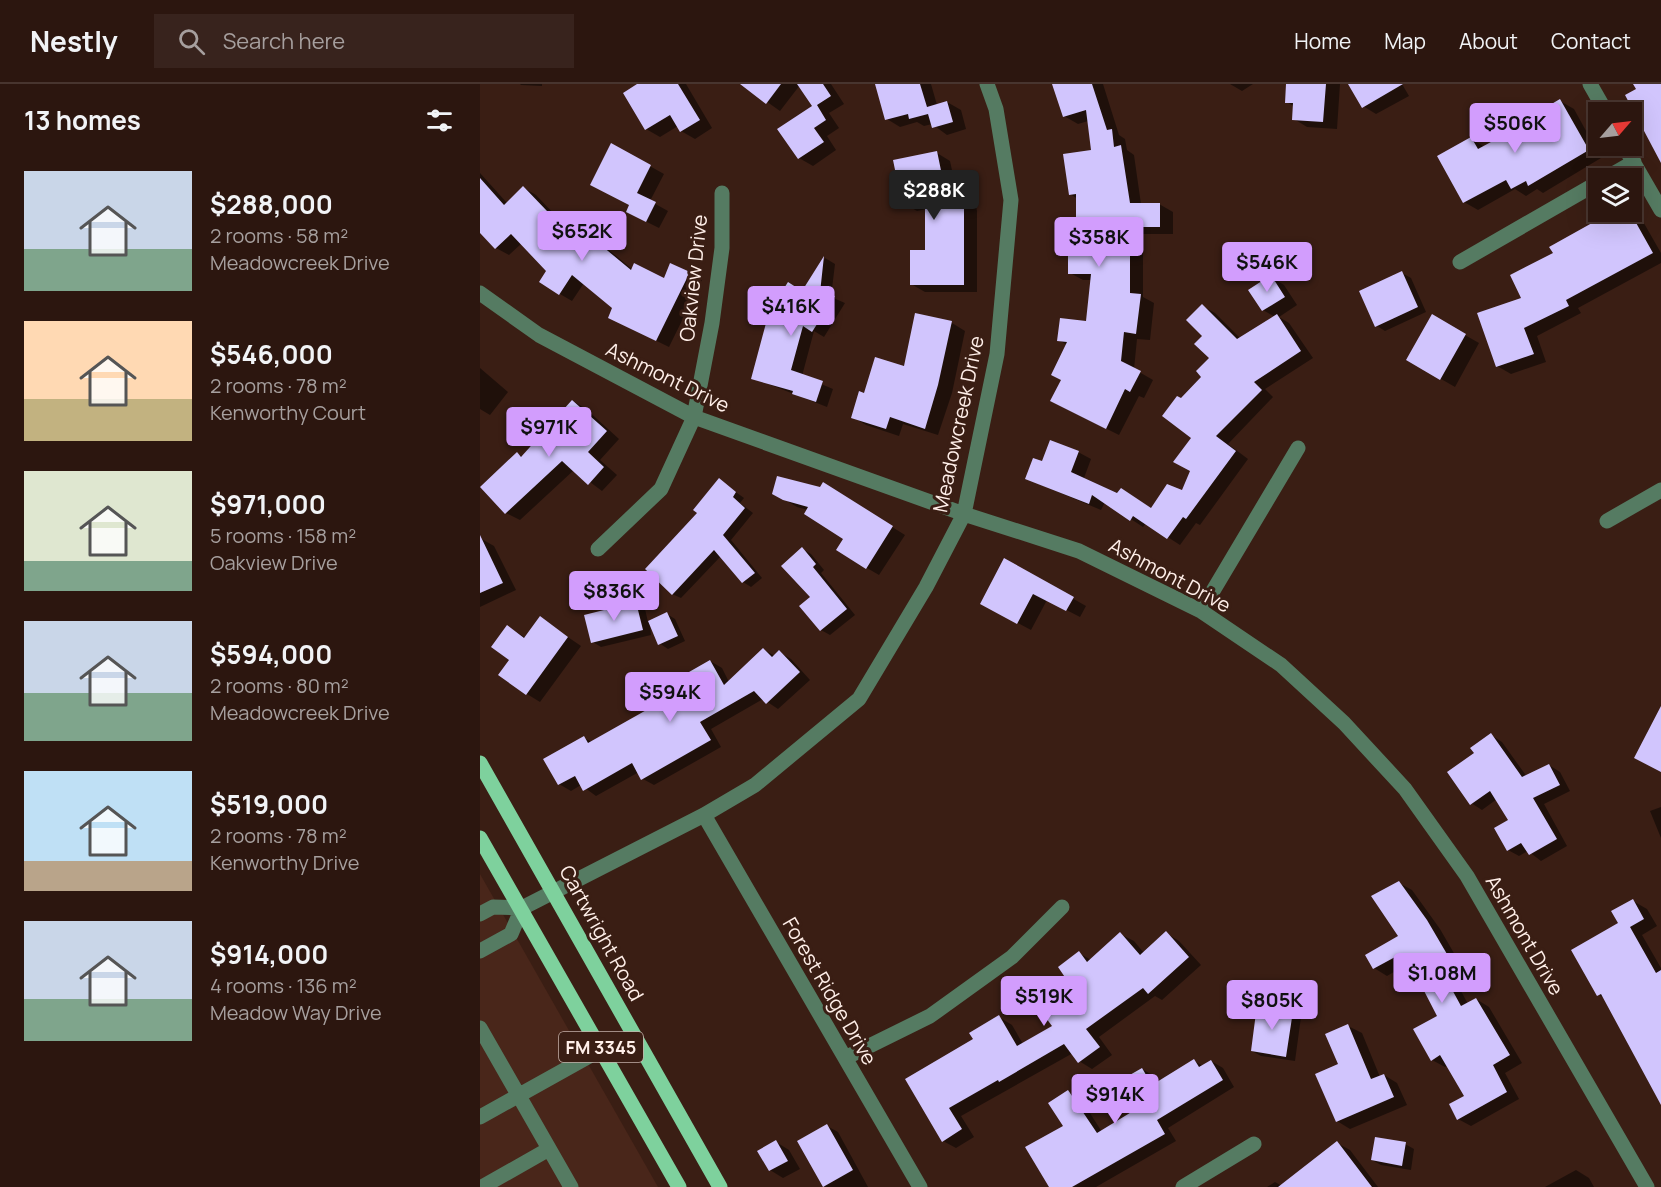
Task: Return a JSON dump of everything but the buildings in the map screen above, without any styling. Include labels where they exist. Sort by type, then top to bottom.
[{"type":"main road","name":"Cartwright Road","points":[[480,763],[554,890],[720,1187]]},
{"type":"main road","name":"FM 3345","points":[[480,838],[522,908],[679,1187]]},
{"type":"street","name":"Meadowcreek Drive","points":[[522,908],[704,815],[755,785],[859,699],[926,587],[964,514],[997,354],[1011,200],[996,109],[987,84]]},
{"type":"street","points":[[1590,84],[1600,102]]},
{"type":"street","points":[[1630,156],[1661,210]]},
{"type":"street","points":[[1624,168],[1634,162]]},
{"type":"street","points":[[1460,262],[1588,188]]},
{"type":"street","name":"Oakview Drive","points":[[598,549],[661,489],[694,417],[712,323],[719,269],[722,194]]},
{"type":"street","name":"Ashmont Drive","points":[[480,293],[539,335],[694,417],[964,514],[1079,551],[1201,610],[1281,665],[1344,723],[1405,789],[1467,876],[1647,1187]]},
{"type":"street","points":[[1201,610],[1298,448]]},
{"type":"street","points":[[1607,521],[1661,490]]},
{"type":"street","name":"Forest Ridge Drive","points":[[704,815],[920,1187]]},
{"type":"street","points":[[480,914],[493,907],[522,908],[511,934],[480,951]]},
{"type":"street","points":[[845,1058],[930,1016],[1012,957],[1062,907]]},
{"type":"street","points":[[480,1028],[484,1045],[519,1096],[571,1187]]},
{"type":"street","points":[[480,1117],[602,1049]]},
{"type":"street","points":[[1183,1187],[1254,1144]]},
{"type":"street","points":[[482,1187],[549,1149]]},
{"type":"shaded area","points":[[480,874],[658,1187],[480,1187]]}]
